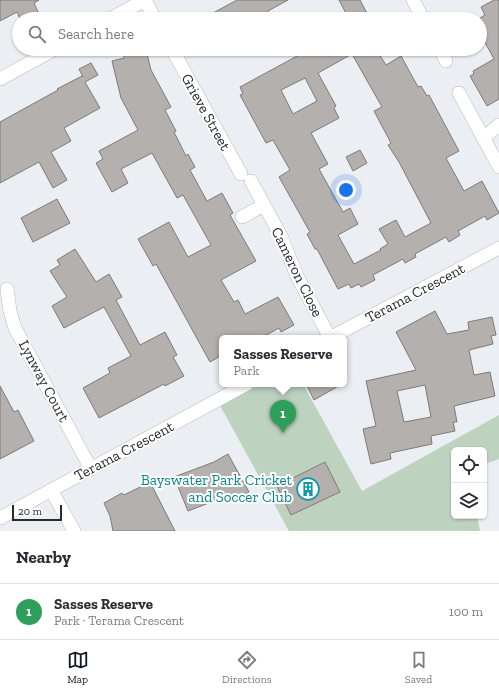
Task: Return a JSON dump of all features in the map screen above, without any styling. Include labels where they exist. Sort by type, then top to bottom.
[{"type":"street","points":[[123,12],[145,0],[151,12]]},
{"type":"street","points":[[413,0],[419,12]]},
{"type":"street","points":[[0,79],[42,56]]},
{"type":"street","name":"Grieve Street","points":[[176,56],[246,178]]},
{"type":"street","points":[[444,56],[446,61]]},
{"type":"street","points":[[459,93],[499,167]]},
{"type":"street","points":[[483,138],[499,125]]},
{"type":"street","name":"Cameron Close","points":[[246,178],[264,205],[281,236],[297,276],[328,335]]},
{"type":"street","points":[[242,217],[264,205]]},
{"type":"street","name":"Terama Crescent","points":[[336,335],[499,248]]},
{"type":"street","name":"Lynway Court","points":[[7,289],[10,311],[15,328],[91,469]]},
{"type":"street","name":"Terama Crescent","points":[[0,518],[241,387]]},
{"type":"street","points":[[51,490],[74,531]]},
{"type":"green space","points":[[241,387],[305,387],[362,491],[499,415],[499,459],[487,463],[487,447],[451,447],[451,519],[478,519],[480,531],[289,531],[217,400]]},
{"type":"building","points":[[0,0],[39,0],[34,3],[38,12],[12,12],[12,15],[0,21]]},
{"type":"building","points":[[237,0],[288,0],[268,11],[269,12],[215,12]]},
{"type":"building","points":[[339,0],[360,0],[366,12],[345,12]]},
{"type":"building","points":[[494,0],[499,0],[499,99],[487,106],[470,76],[474,74],[473,71],[494,59],[487,46],[487,12],[484,12],[481,7]]},
{"type":"building","points":[[124,56],[148,56],[151,70],[171,107],[165,110],[176,131],[174,132],[186,156],[188,154],[195,167],[190,170],[207,201],[222,193],[233,213],[230,215],[256,261],[221,280],[234,302],[238,300],[245,314],[278,297],[294,325],[281,332],[279,328],[266,335],[219,335],[219,357],[210,362],[156,264],[153,266],[138,239],[169,222],[188,257],[211,245],[183,195],[177,198],[152,153],[121,169],[128,183],[112,192],[96,163],[103,159],[99,151],[138,130],[121,98],[112,61],[124,58]]},
{"type":"building","points":[[297,56],[348,56],[318,73],[336,106],[334,108],[339,118],[311,133],[328,164],[319,169],[343,212],[350,208],[358,224],[338,235],[354,264],[381,250],[380,249],[388,244],[379,229],[396,220],[405,237],[431,223],[399,162],[388,145],[391,143],[374,111],[382,107],[353,56],[380,56],[386,65],[401,56],[418,87],[421,86],[427,96],[429,95],[459,151],[446,158],[464,191],[482,181],[499,213],[487,220],[485,216],[458,231],[460,235],[449,242],[446,237],[415,254],[416,257],[405,263],[403,259],[373,275],[375,280],[361,287],[359,284],[351,288],[349,284],[338,289],[317,249],[315,249],[307,234],[310,232],[279,177],[290,170],[273,140],[266,143],[240,95],[243,94],[240,87]],"holes":[[[305,78],[317,101],[293,114],[281,90]]]},
{"type":"building","points":[[91,63],[98,75],[85,82],[100,108],[64,128],[71,141],[51,152],[67,180],[53,188],[39,162],[0,183],[0,122],[58,90],[57,89],[82,76],[83,77],[79,69]]},
{"type":"building","points":[[360,150],[367,163],[353,171],[346,157]]},
{"type":"building","points":[[57,199],[70,223],[33,242],[21,218]]},
{"type":"building","points":[[75,249],[96,282],[109,274],[122,297],[116,300],[140,345],[165,332],[177,355],[173,357],[184,376],[165,386],[164,384],[99,418],[83,388],[110,373],[108,368],[131,356],[104,307],[64,328],[52,306],[67,297],[50,271],[60,265],[57,260]]},
{"type":"building","points":[[435,311],[447,334],[469,330],[468,322],[492,317],[496,335],[491,336],[493,344],[469,350],[474,375],[490,372],[495,396],[454,406],[457,422],[453,422],[455,431],[431,436],[432,444],[390,453],[391,459],[371,464],[363,429],[376,426],[366,381],[416,370],[396,332]],"holes":[[[425,385],[431,417],[404,422],[397,391]]]},
{"type":"building","points":[[0,386],[14,412],[18,410],[34,441],[0,459]]},
{"type":"building","points":[[308,387],[337,387],[314,400]]},
{"type":"building","points":[[228,454],[249,492],[231,502],[227,496],[188,511],[174,477],[214,462]]},
{"type":"building","name":"Bayswater Park Cricket and Soccer Club","points":[[325,462],[340,492],[291,515],[277,486]]},
{"type":"building","points":[[150,482],[175,531],[113,531],[110,516],[104,503],[122,493],[124,495]]},
{"type":"place","name":"Sasses Reserve","points":[[283,433]]},
{"type":"place","name":"Bayswater Park Cricket and Soccer Club","points":[[308,489]]}]
